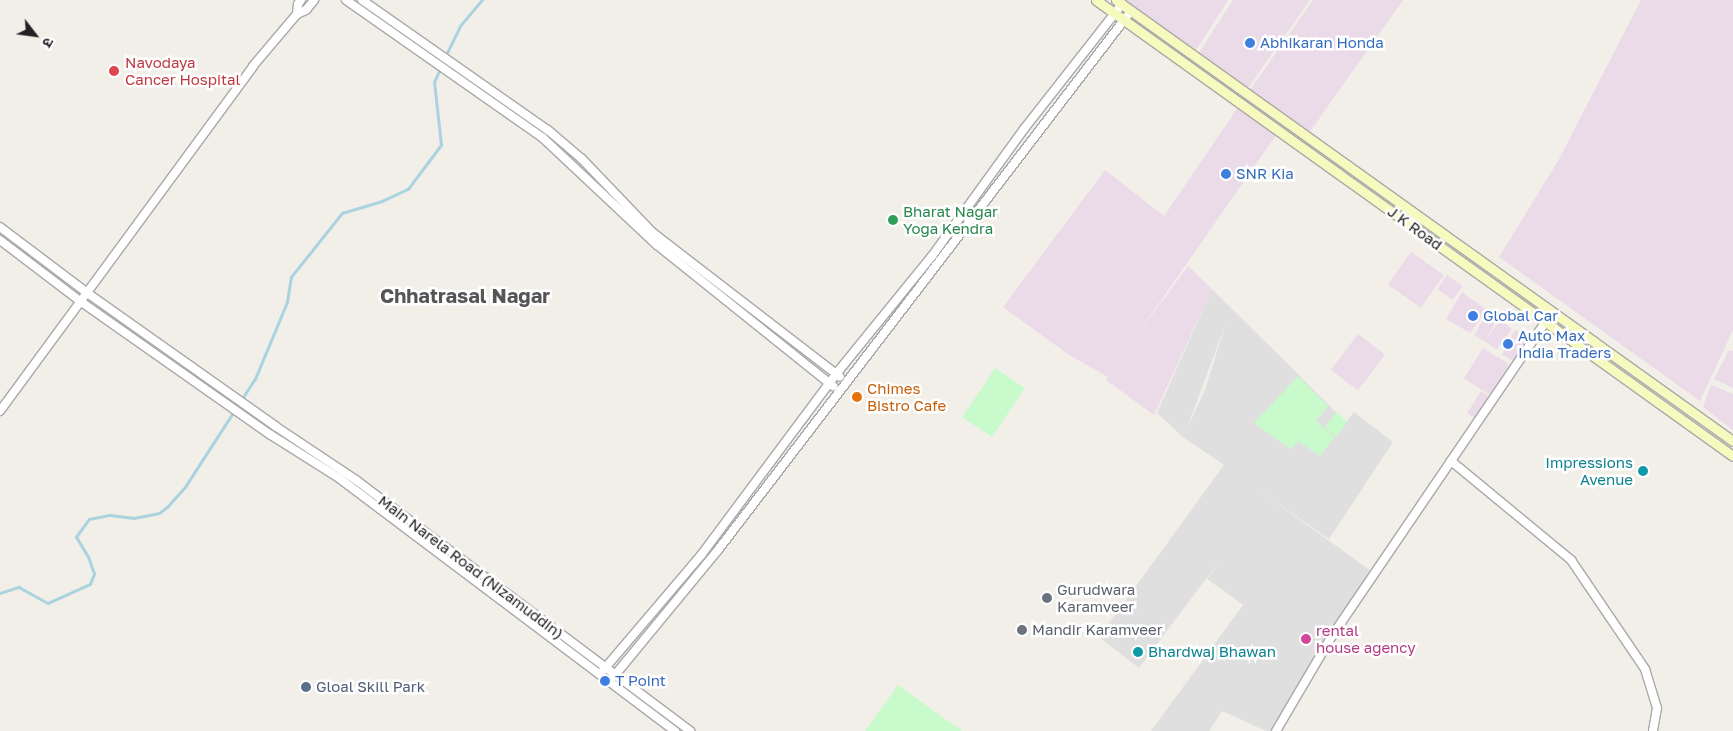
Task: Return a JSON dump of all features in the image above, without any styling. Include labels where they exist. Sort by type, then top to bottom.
[{"type":"main road","name":"J K Road","points":[[1096,0],[1733,456]]},
{"type":"main road","name":"J K Road","points":[[1119,2],[1733,441]]},
{"type":"main road","points":[[1272,126],[1278,116]]},
{"type":"street","points":[[297,14],[298,4],[301,0]]},
{"type":"street","points":[[0,411],[86,292],[129,238],[253,66],[297,14],[306,10],[314,0]]},
{"type":"street","points":[[346,0],[543,138],[656,245],[838,390]]},
{"type":"street","points":[[362,0],[554,136],[582,159],[652,232],[846,381]]},
{"type":"street","points":[[600,674],[702,554],[836,374],[932,256],[1024,129],[1115,13],[1119,2]]},
{"type":"street","points":[[613,678],[718,550],[838,390],[940,262],[1009,167],[1131,11]]},
{"type":"street","name":"Main Narela Road (Nizamuddin)","points":[[0,227],[86,292],[356,480],[607,668],[613,678],[675,731]]},
{"type":"street","name":"Main Narela Road (Nizamuddin)","points":[[0,240],[80,301],[243,415],[339,478],[539,628],[562,648],[600,674],[613,678],[690,731]]},
{"type":"street","points":[[1276,731],[1332,636],[1552,312]]},
{"type":"street","points":[[1451,460],[1571,560],[1645,669],[1657,708],[1652,731]]},
{"type":"shaded area","points":[[1116,0],[1228,0],[1193,55]]},
{"type":"shaded area","points":[[1233,0],[1310,0],[1248,88],[1196,57]]},
{"type":"shaded area","points":[[1313,0],[1403,0],[1307,136],[1247,94]]},
{"type":"shaded area","points":[[1641,0],[1733,0],[1733,330],[1700,401],[1499,257],[1558,161]]},
{"type":"shaded area","points":[[1241,103],[1279,131],[1137,335],[1188,266],[1212,289],[1154,415],[1106,380],[1108,377],[1069,355],[1003,307],[1105,170],[1164,216]]},
{"type":"shaded area","points":[[1411,252],[1444,275],[1421,308],[1388,285]]},
{"type":"shaded area","points":[[1447,275],[1463,286],[1453,300],[1437,289]]},
{"type":"shaded area","points":[[1212,289],[1346,422],[1354,412],[1393,442],[1329,539],[1257,489],[1374,573],[1276,731],[1266,731],[1222,711],[1209,731],[1151,731],[1243,605],[1207,579],[1221,559],[1139,668],[1099,637],[1224,465],[1183,437],[1157,413]],"holes":[[[1226,323],[1205,390],[1187,428]]]},
{"type":"shaded area","points":[[1462,292],[1487,310],[1470,333],[1446,319]]},
{"type":"shaded area","points":[[1488,312],[1498,318],[1484,341],[1474,335]]},
{"type":"shaded area","points":[[1500,320],[1512,329],[1496,350],[1484,341]]},
{"type":"shaded area","points":[[1515,330],[1528,337],[1515,362],[1502,355]]},
{"type":"shaded area","points":[[1358,334],[1385,354],[1358,390],[1331,370]]},
{"type":"shaded area","points":[[1483,348],[1509,364],[1490,395],[1464,379]]},
{"type":"shaded area","points":[[1729,350],[1733,351],[1733,388],[1714,379]]},
{"type":"shaded area","points":[[1711,385],[1733,394],[1733,430],[1703,407]]},
{"type":"shaded area","points":[[1481,391],[1489,396],[1475,418],[1467,413]]},
{"type":"green space","points":[[995,368],[1025,388],[992,437],[962,417]]},
{"type":"green space","points":[[1298,376],[1328,406],[1316,421],[1334,437],[1320,456],[1299,442],[1302,437],[1291,449],[1254,423]]},
{"type":"green space","points":[[1337,412],[1347,422],[1336,437],[1325,427]]},
{"type":"green space","points":[[898,685],[962,731],[865,731]]},
{"type":"waterway","points":[[445,57],[460,26],[482,0]]},
{"type":"waterway","points":[[0,593],[19,587],[48,603],[90,584],[94,574],[88,557],[76,537],[89,519],[110,515],[134,518],[159,513],[185,487],[255,379],[287,302],[291,277],[342,213],[382,201],[408,189],[441,145],[434,82],[441,67]]},
{"type":"place","name":"Abhikaran Honda","points":[[1250,43]]},
{"type":"place","name":"Navodaya Cancer Hospital","points":[[114,71]]},
{"type":"place","name":"SNR Kia","points":[[1226,174]]},
{"type":"place","name":"Bharat Nagar Yoga Kendra","points":[[893,220]]},
{"type":"place","name":"Global Car","points":[[1473,316]]},
{"type":"place","name":"Auto Max India Traders","points":[[1508,344]]},
{"type":"place","name":"Chimes Bistro Cafe","points":[[857,397]]},
{"type":"place","name":"Impressions Avenue","points":[[1643,471]]},
{"type":"place","name":"Gurudwara Karamveer","points":[[1047,598]]},
{"type":"place","name":"Mandir Karamveer","points":[[1022,630]]},
{"type":"place","name":"rental house agency","points":[[1306,639]]},
{"type":"place","name":"Bhardwaj Bhawan","points":[[1138,652]]},
{"type":"place","name":"T Point","points":[[605,681]]},
{"type":"place","name":"Gloal Skill Park","points":[[306,687]]},
{"type":"district","name":"Chhatrasal Nagar","points":[[465,295]]}]
